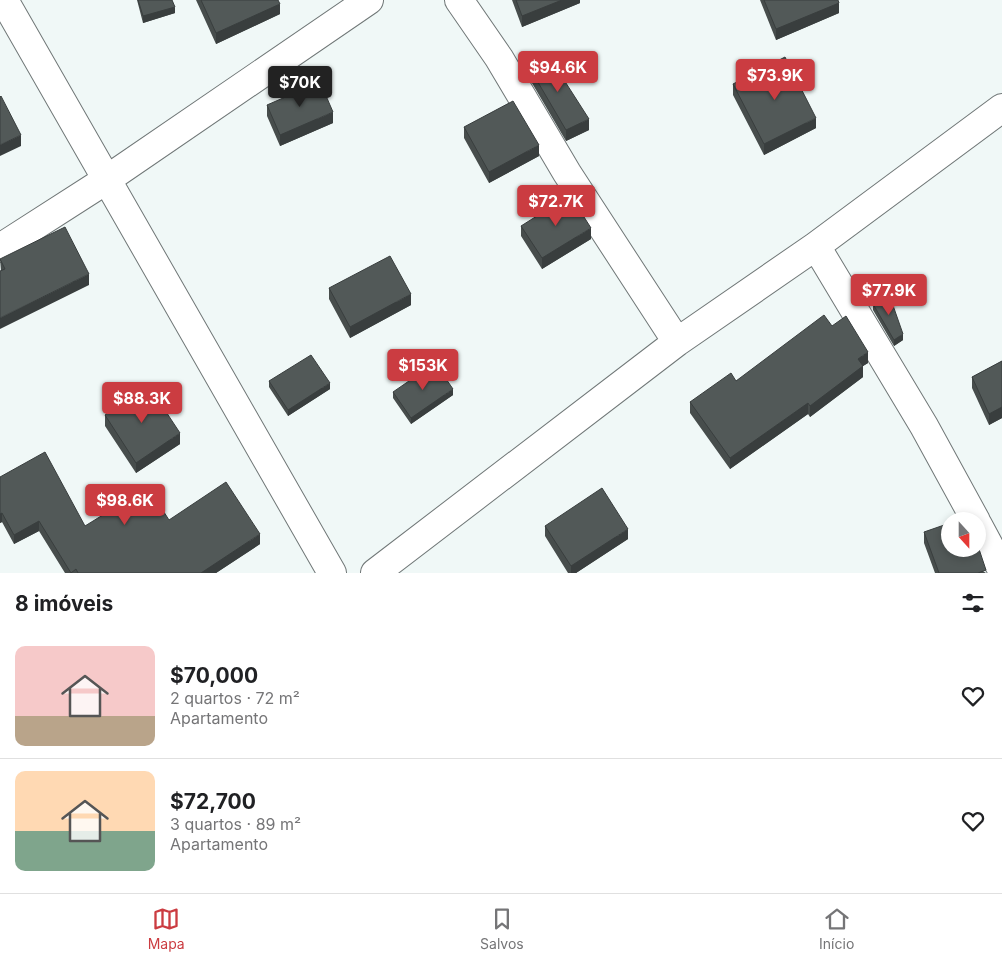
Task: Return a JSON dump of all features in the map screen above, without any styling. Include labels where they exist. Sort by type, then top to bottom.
[{"type":"street","points":[[4,0],[332,573]]},
{"type":"street","points":[[0,248],[106,180],[369,0]]},
{"type":"street","points":[[459,0],[499,58],[567,173],[677,342]]},
{"type":"street","points":[[374,573],[677,342],[816,246],[1002,108]]},
{"type":"street","points":[[816,246],[924,426],[971,512]]},
{"type":"street","points":[[986,540],[1002,570]]},
{"type":"building","points":[[138,0],[172,0],[175,7],[143,16]]},
{"type":"building","points":[[201,0],[278,0],[280,4],[216,33]]},
{"type":"building","points":[[516,0],[562,0],[522,16]]},
{"type":"building","points":[[764,0],[838,0],[839,3],[776,29]]},
{"type":"building","points":[[548,55],[589,119],[566,130],[529,67]]},
{"type":"building","points":[[785,57],[816,118],[764,144],[733,84]]},
{"type":"building","points":[[320,82],[333,112],[280,135],[267,105]]},
{"type":"building","points":[[0,97],[21,135],[0,145]]},
{"type":"building","points":[[513,101],[539,145],[489,172],[464,127]]},
{"type":"building","points":[[570,195],[591,228],[542,258],[521,226]]},
{"type":"building","points":[[65,227],[89,274],[0,318],[0,271],[5,269],[0,259]]},
{"type":"building","points":[[390,256],[411,294],[350,327],[329,288]]},
{"type":"building","points":[[889,294],[903,334],[894,340],[873,304]]},
{"type":"building","points":[[824,315],[832,326],[846,316],[868,352],[858,359],[863,366],[810,406],[808,403],[730,458],[690,402],[731,373],[736,381]]},
{"type":"building","points":[[311,355],[330,383],[288,410],[269,381]]},
{"type":"building","points":[[1002,361],[1002,407],[989,414],[972,377]]},
{"type":"building","points":[[435,363],[453,389],[411,418],[393,392]]},
{"type":"building","points":[[149,386],[180,433],[136,463],[105,415]]},
{"type":"building","points":[[45,452],[85,526],[148,487],[169,520],[226,482],[260,534],[201,573],[78,573],[76,569],[71,573],[39,521],[14,535],[2,513],[0,514],[0,477]]},
{"type":"building","points":[[602,488],[628,529],[571,566],[545,526]]},
{"type":"building","points":[[941,526],[941,558],[982,558],[986,570],[978,573],[939,573],[924,532]]}]
